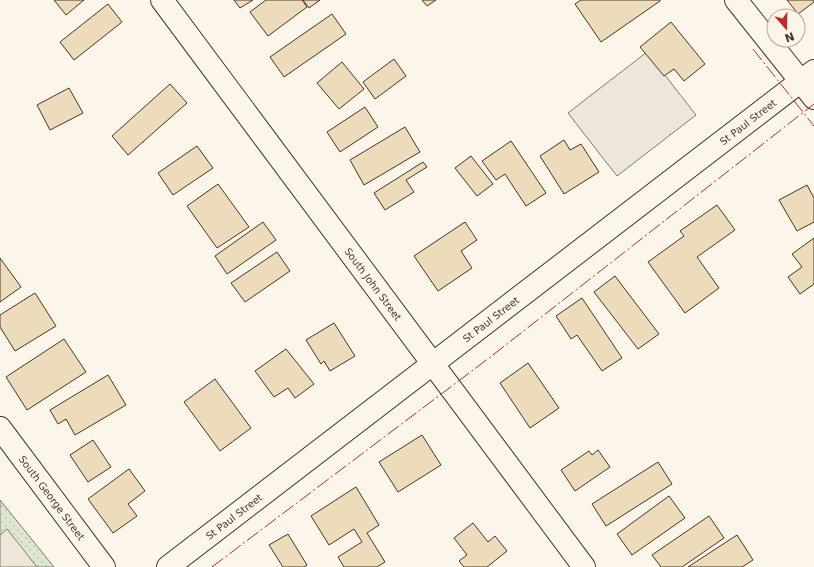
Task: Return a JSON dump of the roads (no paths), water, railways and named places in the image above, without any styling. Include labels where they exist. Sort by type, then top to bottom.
[{"type":"street","name":"South John Street","points":[[162,0],[584,567]]},
{"type":"street","points":[[736,0],[807,76],[814,98]]},
{"type":"street","name":"St Paul Street","points":[[168,567],[433,365],[807,76]]},
{"type":"street","name":"South George Street","points":[[0,428],[104,567]]}]
